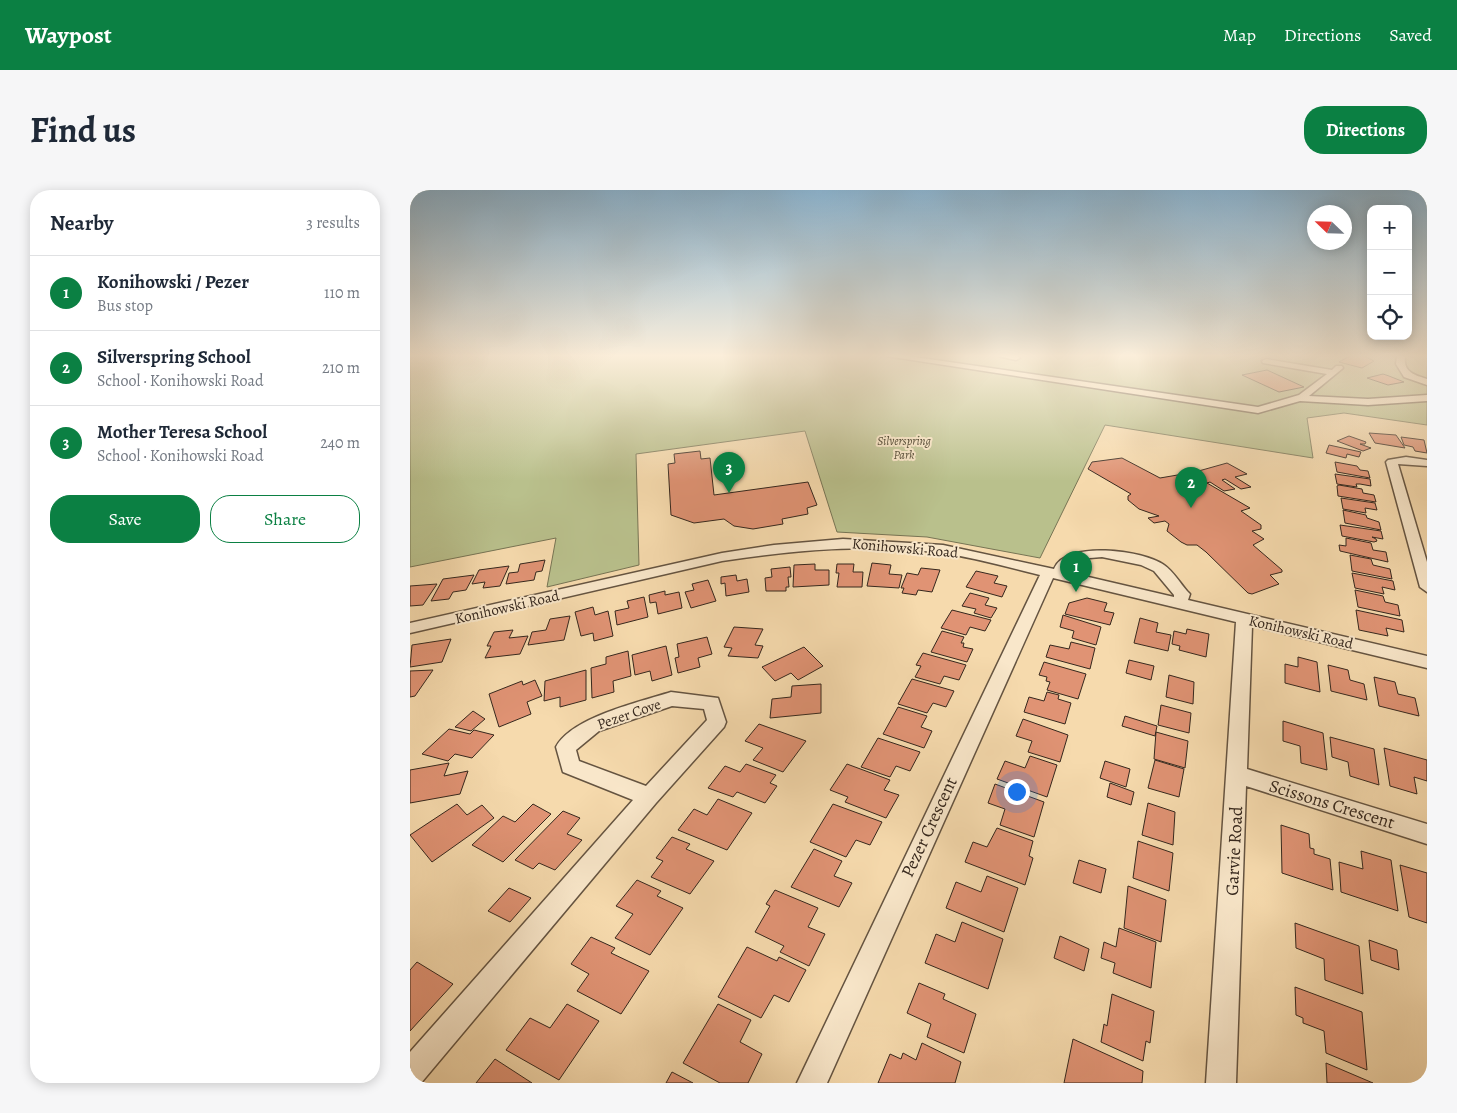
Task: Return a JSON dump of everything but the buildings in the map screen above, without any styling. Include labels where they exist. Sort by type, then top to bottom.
[{"type":"street","points":[[1174,398],[1258,410],[1281,406],[1302,399],[1368,402],[1417,409]]},
{"type":"street","points":[[1258,410],[1263,403],[1262,398]]},
{"type":"street","points":[[1368,402],[1427,398]]},
{"type":"street","points":[[1427,463],[1406,460],[1392,462],[1427,587]]},
{"type":"street","name":"Konihowski Road","points":[[410,628],[722,557],[823,544],[887,544],[943,549],[1054,573],[1427,662]]},
{"type":"street","points":[[1054,573],[1062,566],[1087,554],[1102,553],[1145,562],[1159,568],[1182,594],[1180,603]]},
{"type":"street","name":"Pezer Crescent","points":[[812,1083],[1054,573]]},
{"type":"street","name":"Garvie Road","points":[[1221,1083],[1244,618]]},
{"type":"street","name":"Pezer Cove","points":[[410,1074],[649,797],[717,722],[712,703],[671,700],[592,726],[566,747],[570,766],[649,797]]},
{"type":"street","name":"Scissons Crescent","points":[[1237,775],[1427,834]]},
{"type":"green space","name":"Silverspring Park","points":[[410,398],[1427,398],[1427,425],[1344,413],[1307,418],[1313,458],[1105,425],[1040,558],[927,537],[837,532],[805,431],[636,454],[639,565],[547,587],[556,538],[410,567]]},
{"type":"place","name":"Mother Teresa School","points":[[729,493]]},
{"type":"place","name":"Silverspring School","points":[[1191,508]]},
{"type":"place","name":"Konihowski / Pezer","points":[[1076,592]]}]
